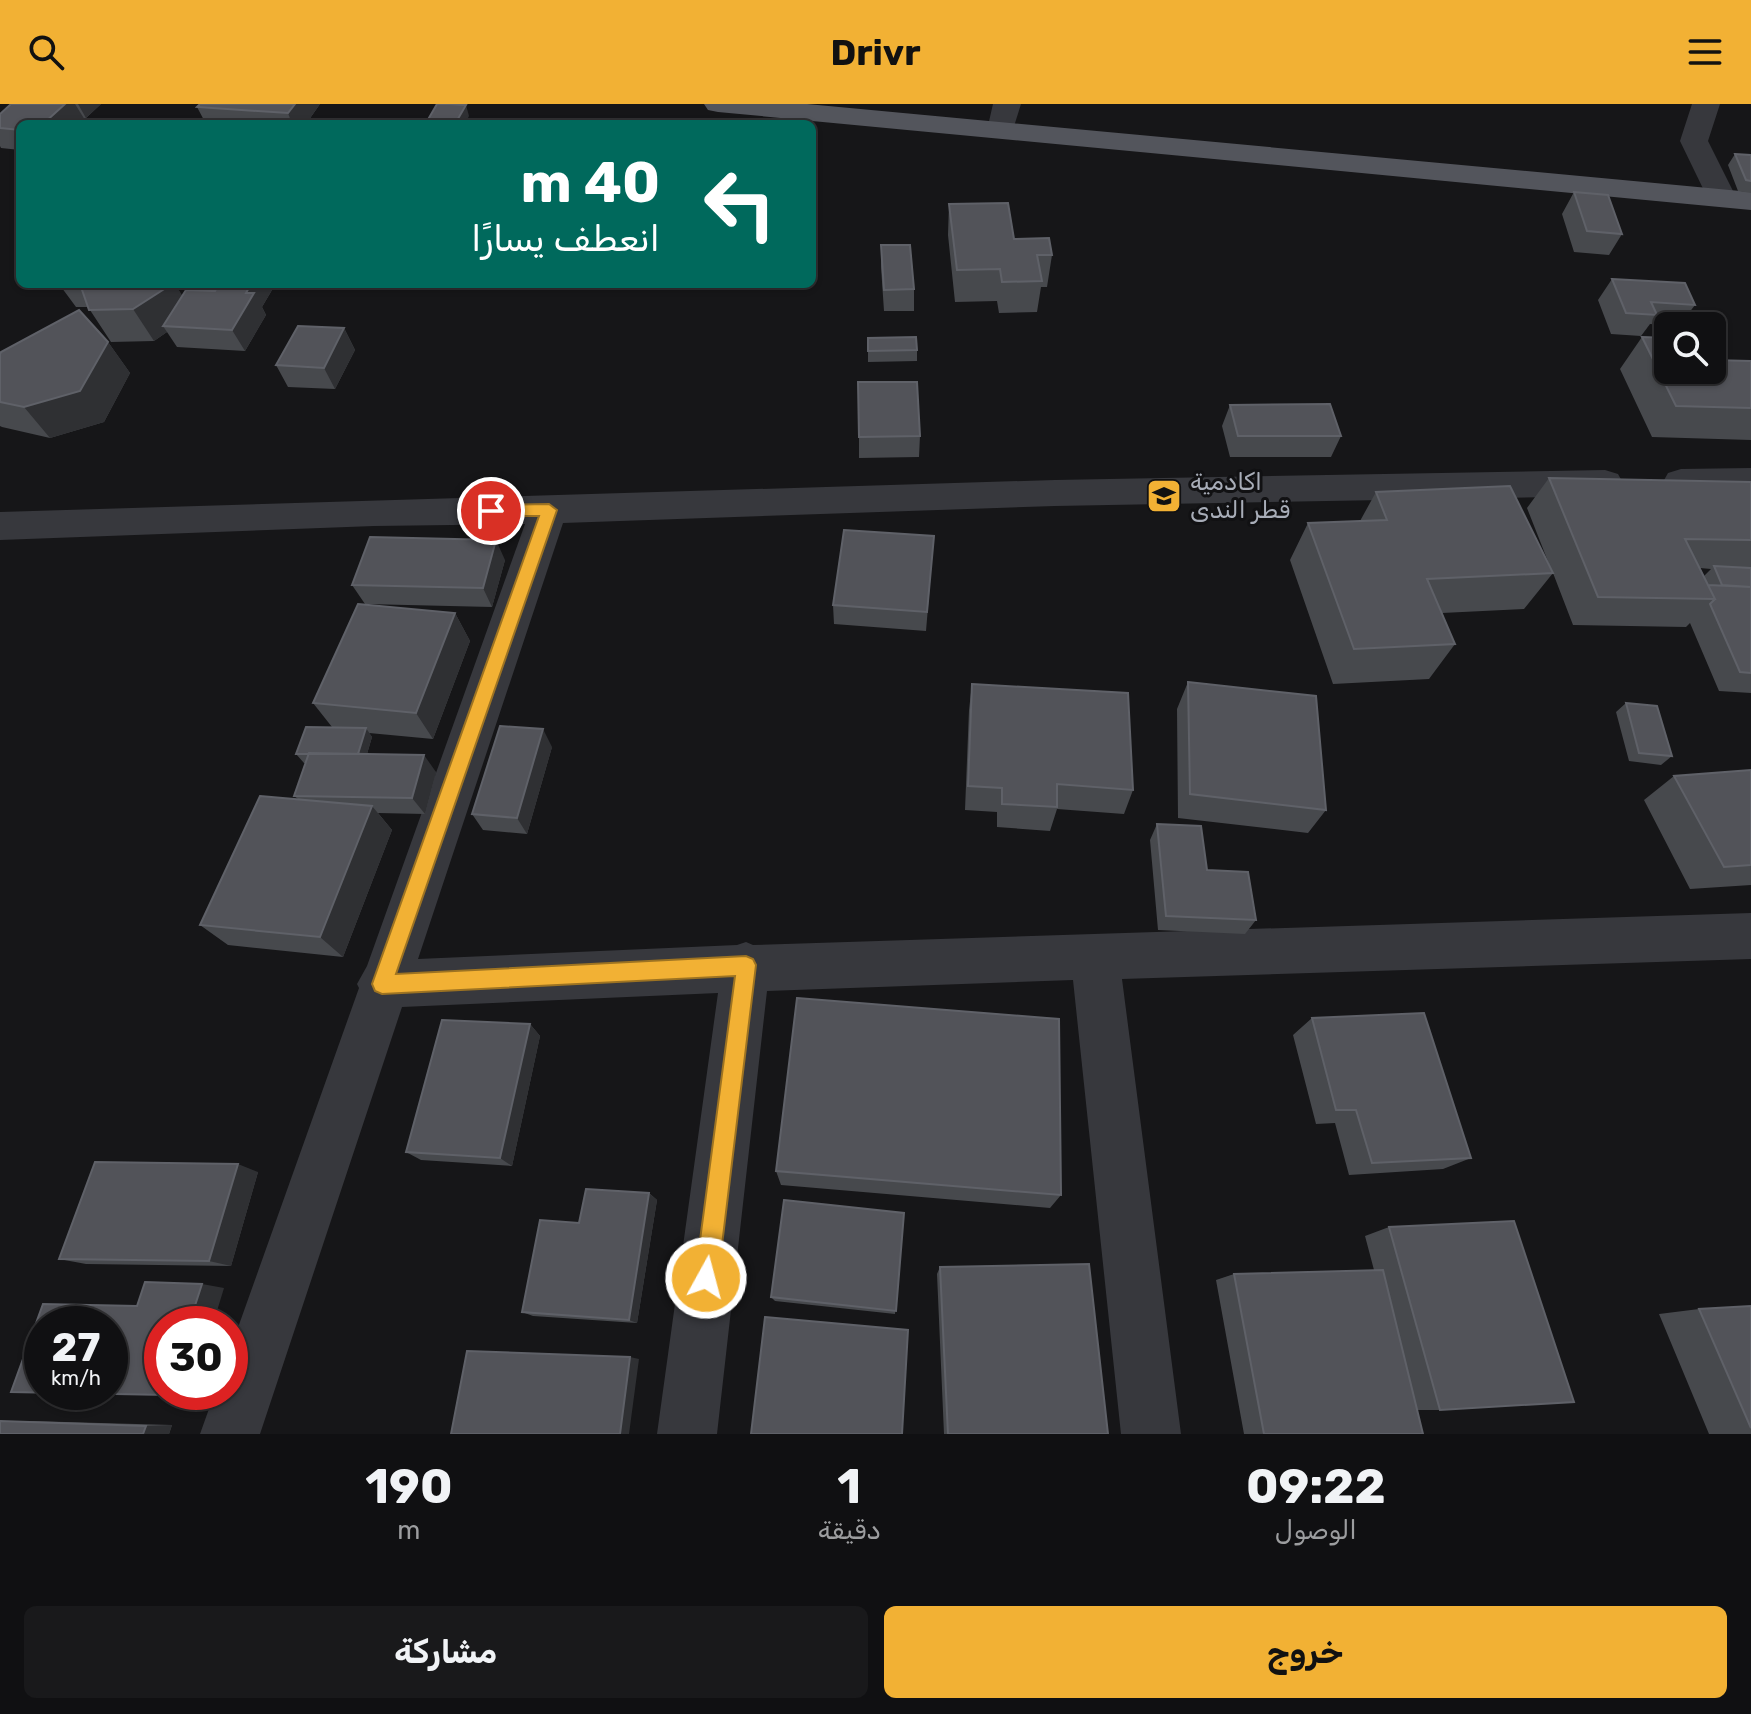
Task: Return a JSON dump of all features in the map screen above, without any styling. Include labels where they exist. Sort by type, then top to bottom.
[{"type":"main road","points":[[718,104],[1004,117],[1737,200]]},
{"type":"street","points":[[1706,104],[1694,141],[1737,200]]},
{"type":"street","points":[[0,526],[374,512],[549,510],[1102,492],[1640,483],[1748,490]]},
{"type":"street","points":[[230,1434],[382,984],[549,510]]},
{"type":"street","points":[[382,984],[746,965],[1095,959],[1751,936]]},
{"type":"street","points":[[1095,959],[1151,1434]]},
{"type":"street","points":[[687,1434],[746,965]]},
{"type":"building","points":[[11,104],[65,104],[47,120],[16,120],[16,130],[0,128],[0,114]]},
{"type":"building","points":[[200,104],[295,104],[288,113],[197,107]]},
{"type":"building","points":[[437,104],[466,105],[457,120],[428,120]]},
{"type":"building","points":[[1735,154],[1751,155],[1751,181],[1746,180]]},
{"type":"building","points":[[1574,192],[1608,195],[1622,234],[1587,231]]},
{"type":"building","points":[[1008,203],[1014,239],[1049,238],[1052,255],[1037,255],[1042,281],[1002,282],[1000,269],[957,270],[949,204]]},
{"type":"building","points":[[881,245],[910,245],[914,289],[884,290]]},
{"type":"building","points":[[1612,279],[1685,283],[1695,305],[1651,302],[1654,315],[1626,313]]},
{"type":"building","points":[[81,288],[166,288],[133,309],[89,310]]},
{"type":"building","points":[[217,288],[249,288],[246,293],[254,293],[232,330],[163,326],[186,290],[215,291]]},
{"type":"building","points":[[79,310],[108,342],[80,391],[24,407],[0,402],[1,352]]},
{"type":"building","points":[[298,326],[344,328],[324,368],[276,365]]},
{"type":"building","points":[[916,337],[917,350],[868,351],[868,338]]},
{"type":"building","points":[[1642,337],[1654,337],[1654,361]]},
{"type":"building","points":[[1726,360],[1751,361],[1751,408],[1676,406],[1665,384],[1726,384]]},
{"type":"building","points":[[858,382],[917,382],[920,436],[859,437]]},
{"type":"building","points":[[1330,404],[1341,436],[1238,436],[1230,405]]},
{"type":"building","points":[[1549,478],[1751,482],[1751,540],[1685,539],[1715,599],[1598,597]]},
{"type":"building","points":[[1510,486],[1553,573],[1427,579],[1455,644],[1354,649],[1308,523],[1387,520],[1376,492]]},
{"type":"building","points":[[844,530],[934,536],[927,612],[833,605]]},
{"type":"building","points":[[370,537],[496,540],[483,588],[352,585]]},
{"type":"building","points":[[1714,566],[1751,568],[1751,587],[1722,585]]},
{"type":"building","points":[[1708,585],[1751,587],[1751,673],[1740,672],[1710,604],[1715,599]]},
{"type":"building","points":[[358,604],[455,613],[416,713],[313,703]]},
{"type":"building","points":[[1188,682],[1316,696],[1326,810],[1190,794]]},
{"type":"building","points":[[972,684],[1128,693],[1133,790],[1057,784],[1057,807],[1002,804],[1002,788],[968,786]]},
{"type":"building","points":[[1626,703],[1657,706],[1672,756],[1639,753]]},
{"type":"building","points":[[500,726],[543,729],[517,818],[472,814]]},
{"type":"building","points":[[306,727],[366,728],[358,754],[296,754]]},
{"type":"building","points":[[309,753],[424,755],[412,798],[294,796]]},
{"type":"building","points":[[1751,770],[1751,865],[1724,867],[1674,776]]},
{"type":"building","points":[[260,796],[372,806],[320,937],[200,925]]},
{"type":"building","points":[[1157,824],[1201,826],[1207,870],[1248,872],[1256,920],[1166,916]]},
{"type":"building","points":[[797,998],[1059,1019],[1061,1195],[776,1171]]},
{"type":"building","points":[[1424,1013],[1471,1158],[1372,1163],[1356,1110],[1336,1110],[1312,1018]]},
{"type":"building","points":[[442,1020],[530,1024],[500,1158],[406,1152]]},
{"type":"building","points":[[95,1162],[238,1164],[209,1261],[59,1259]]},
{"type":"building","points":[[586,1189],[649,1193],[629,1320],[522,1312],[540,1220],[579,1223]]},
{"type":"building","points":[[784,1200],[904,1213],[896,1311],[771,1297]]},
{"type":"building","points":[[1514,1221],[1574,1402],[1440,1410],[1389,1227]]},
{"type":"building","points":[[1089,1264],[1108,1434],[948,1434],[940,1267]]},
{"type":"building","points":[[1383,1270],[1423,1434],[1264,1434],[1234,1274]]},
{"type":"building","points":[[145,1282],[202,1284],[195,1306],[144,1306],[144,1395],[128,1394],[128,1306],[43,1304],[137,1306]]},
{"type":"building","points":[[1751,1306],[1751,1428],[1699,1309]]},
{"type":"building","points":[[765,1317],[908,1330],[902,1434],[751,1434]]},
{"type":"building","points":[[467,1351],[630,1357],[620,1434],[451,1434]]},
{"type":"building","points":[[24,1356],[24,1392],[11,1392]]},
{"type":"building","points":[[0,1421],[146,1426],[143,1434],[0,1434]]},
{"type":"place","name":"اكادمية قطر الندى","points":[[1164,496]]},
{"type":"route","points":[[491,511],[549,510],[382,984],[746,965],[706,1278]]}]
